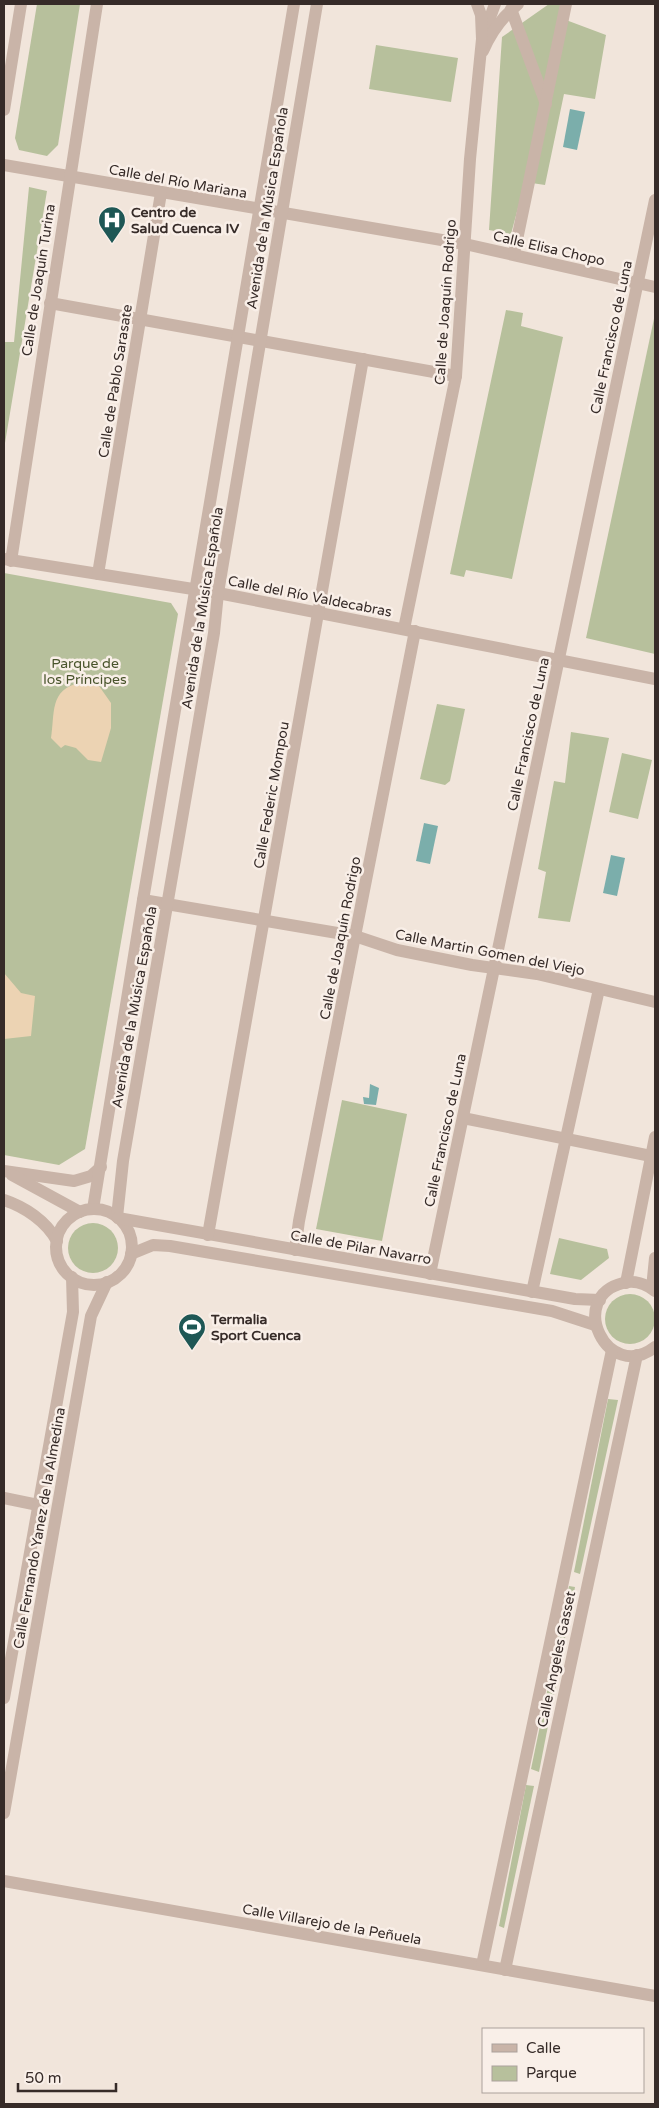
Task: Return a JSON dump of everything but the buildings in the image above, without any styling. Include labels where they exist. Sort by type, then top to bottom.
[{"type":"street","points":[[4,110],[10,37],[22,4]]},
{"type":"street","name":"Calle de Joaquín Turina","points":[[8,560],[97,4]]},
{"type":"street","name":"Avenida de la Música Española","points":[[93,1209],[142,900],[261,210],[294,4]]},
{"type":"street","name":"Avenida de la Música Española","points":[[117,1218],[123,1161],[214,633],[218,593],[317,4]]},
{"type":"street","points":[[477,4],[482,39]]},
{"type":"street","points":[[482,39],[495,4]]},
{"type":"street","points":[[514,254],[566,4]]},
{"type":"street","points":[[479,63],[492,33],[503,17],[514,7],[546,104]]},
{"type":"street","name":"Calle de Joaquín Rodrigo","points":[[295,1250],[299,1221],[355,936],[456,376],[482,39]]},
{"type":"street","name":"Calle del Río Mariana","points":[[4,165],[281,214],[465,244]]},
{"type":"street","name":"Calle de Pablo Sarasate","points":[[98,574],[161,193]]},
{"type":"street","name":"Calle Francisco de Luna","points":[[430,1274],[655,200]]},
{"type":"street","name":"Calle Elisa Chopo","points":[[465,244],[655,287]]},
{"type":"street","points":[[50,302],[456,376]]},
{"type":"street","name":"Calle Federic Mompou","points":[[208,1235],[363,359]]},
{"type":"street","name":"Calle del Río Valdecabras","points":[[8,560],[218,593],[655,679]]},
{"type":"street","name":"Calle Martin Gomen del Viejo","points":[[142,900],[355,936],[397,950],[537,974],[655,1002]]},
{"type":"street","points":[[532,1292],[564,1140],[599,989]]},
{"type":"street","points":[[463,1118],[564,1140],[651,1156]]},
{"type":"street","points":[[626,1283],[655,1137]]},
{"type":"street","points":[[4,1171],[74,1182],[91,1176],[101,1167]]},
{"type":"street","points":[[4,1171],[80,1212]]},
{"type":"street","points":[[4,1200],[14,1204],[44,1224],[57,1241]]},
{"type":"street","points":[[93,1209],[106,1211],[117,1218],[130,1234],[131,1254],[123,1271],[107,1282],[89,1284],[72,1277],[59,1261],[57,1241],[64,1223],[80,1212],[93,1209]]},
{"type":"street","name":"Calle de Pilar Navarro","points":[[117,1218],[532,1292],[576,1299],[600,1300]]},
{"type":"street","points":[[131,1254],[154,1245],[170,1246],[552,1311],[595,1324]]},
{"type":"street","points":[[655,1258],[653,1290],[639,1283],[626,1283],[611,1288],[600,1300],[596,1310],[595,1324],[600,1337],[612,1350],[624,1355],[637,1355],[655,1347]]},
{"type":"street","name":"Calle Fernando Yanez de la Almedina","points":[[4,1698],[73,1312],[72,1277]]},
{"type":"street","name":"Calle Fernando Yanez de la Almedina","points":[[4,1813],[91,1316],[107,1282]]},
{"type":"street","name":"Calle Angeles Gasset","points":[[482,1965],[612,1350]]},
{"type":"street","name":"Calle Angeles Gasset","points":[[505,1970],[637,1355]]},
{"type":"street","points":[[4,1498],[38,1505]]},
{"type":"street","name":"Calle Villarejo de la Peñuela","points":[[4,1880],[655,1996]]},
{"type":"green space","points":[[37,4],[80,4],[58,145],[47,156],[19,150],[15,138]]},
{"type":"green space","points":[[549,4],[562,4],[558,17],[606,35],[595,99],[564,94],[545,185],[525,182],[511,234],[489,230],[502,37]]},
{"type":"green space","points":[[376,45],[458,58],[451,102],[369,89]]},
{"type":"green space","points":[[29,187],[47,191],[4,449],[4,342],[14,342]]},
{"type":"green space","points":[[506,310],[523,313],[521,326],[563,337],[512,579],[466,570],[464,577],[450,574]]},
{"type":"green space","points":[[655,314],[655,654],[586,638]]},
{"type":"green space","name":"Parque de los Príncipes","points":[[4,573],[171,603],[178,614],[85,1149],[59,1165],[4,1155]]},
{"type":"green space","points":[[437,704],[465,709],[450,781],[445,785],[420,779]]},
{"type":"green space","points":[[571,732],[609,738],[570,922],[538,918],[546,872],[538,869],[554,781],[565,783]]},
{"type":"green space","points":[[622,753],[652,760],[638,819],[609,812]]},
{"type":"green space","points":[[342,1100],[407,1114],[382,1241],[316,1229]]},
{"type":"green space","points":[[88,1223],[98,1223],[111,1230],[118,1243],[118,1253],[111,1266],[98,1273],[88,1273],[79,1269],[72,1262],[68,1253],[68,1243],[72,1234],[79,1227]]},
{"type":"green space","points":[[559,1238],[607,1249],[609,1258],[581,1280],[550,1274]]},
{"type":"green space","points":[[625,1294],[635,1294],[648,1301],[655,1314],[655,1324],[648,1337],[635,1344],[625,1344],[616,1340],[609,1333],[605,1324],[605,1314],[609,1305],[616,1298]]},
{"type":"green space","points":[[608,1399],[618,1400],[580,1574],[574,1572]]},
{"type":"green space","points":[[569,1586],[575,1587],[539,1772],[531,1769]]},
{"type":"green space","points":[[526,1785],[534,1786],[504,1928],[499,1926]]},
{"type":"sand","points":[[80,683],[99,686],[111,703],[111,728],[101,762],[88,760],[76,748],[65,745],[61,748],[51,738],[55,704],[58,697],[70,686]]},
{"type":"sand","points":[[4,973],[21,993],[35,996],[31,1036],[4,1039]]},
{"type":"water","points":[[570,109],[585,112],[577,150],[563,147]]},
{"type":"water","points":[[424,823],[438,826],[430,864],[416,861]]},
{"type":"water","points":[[611,855],[625,858],[617,896],[603,893]]},
{"type":"water","points":[[370,1084],[379,1088],[376,1105],[364,1104],[363,1097],[369,1098]]},
{"type":"place","name":"Centro de Salud Cuenca IV","points":[[112,244]]},
{"type":"place","name":"Termalia Sport Cuenca","points":[[192,1351]]}]
